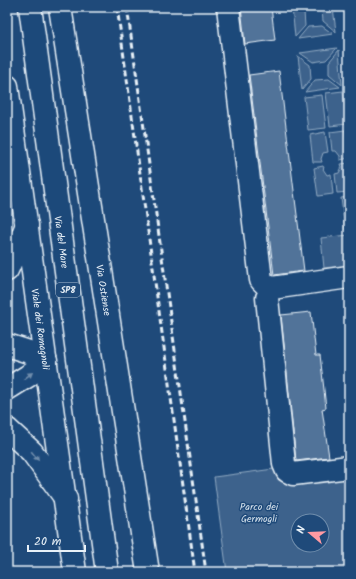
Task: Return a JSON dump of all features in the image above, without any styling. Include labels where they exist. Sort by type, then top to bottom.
[{"type":"main road","name":"Via del Mare","points":[[30,7],[107,572]]},
{"type":"main road","name":"Via Ostiense","points":[[60,7],[148,572]]},
{"type":"main road","points":[[228,7],[261,280],[272,288],[349,276]]},
{"type":"main road","name":"Viale dei Romagnoli","points":[[7,86],[66,499],[75,572]]},
{"type":"main road","points":[[7,270],[27,224]]},
{"type":"main road","points":[[267,298],[284,464],[286,471],[293,474],[349,467]]},
{"type":"main road","points":[[7,345],[29,352],[46,360],[28,376],[7,389]]},
{"type":"main road","points":[[7,429],[32,452],[66,499]]},
{"type":"green space","points":[[292,7],[297,7],[304,12],[305,26],[295,37]]},
{"type":"green space","points":[[324,7],[333,7],[336,32],[323,21],[322,9]]},
{"type":"green space","points":[[322,26],[333,34],[298,39],[308,27]]},
{"type":"green space","points":[[337,48],[326,60],[313,62],[300,53]]},
{"type":"green space","points":[[339,50],[342,85],[329,74],[329,62]]},
{"type":"green space","points":[[298,56],[310,65],[311,79],[302,90]]},
{"type":"green space","points":[[329,79],[340,87],[305,92],[315,80]]},
{"type":"green space","points":[[343,91],[347,124],[330,126],[326,93]]},
{"type":"green space","points":[[322,95],[326,128],[308,130],[304,97]]},
{"type":"green space","points":[[345,130],[349,158],[340,160],[340,156],[336,151],[332,151],[330,132]]},
{"type":"green space","points":[[325,132],[328,152],[323,153],[321,159],[322,162],[313,162],[310,135]]},
{"type":"green space","points":[[349,163],[349,192],[337,193],[335,174],[339,173],[342,167],[341,164]]},
{"type":"green space","points":[[323,166],[323,169],[327,175],[331,174],[333,194],[318,196],[314,168]]},
{"type":"green space","points":[[349,197],[349,230],[345,230],[341,198]]},
{"type":"green space","points":[[349,235],[349,265],[324,268],[321,238]]},
{"type":"green space","name":"Parco dei Germogli","points":[[349,459],[349,572],[227,572],[214,477]]},
{"type":"building","points":[[241,7],[271,7],[275,40],[245,44]]},
{"type":"building","points":[[279,71],[304,271],[274,275],[249,75]]},
{"type":"building","points":[[311,312],[316,355],[320,355],[326,408],[322,409],[329,457],[296,461],[281,315]]},
{"type":"railway","points":[[117,7],[195,572]]},
{"type":"railway","points":[[127,7],[206,572]]}]
